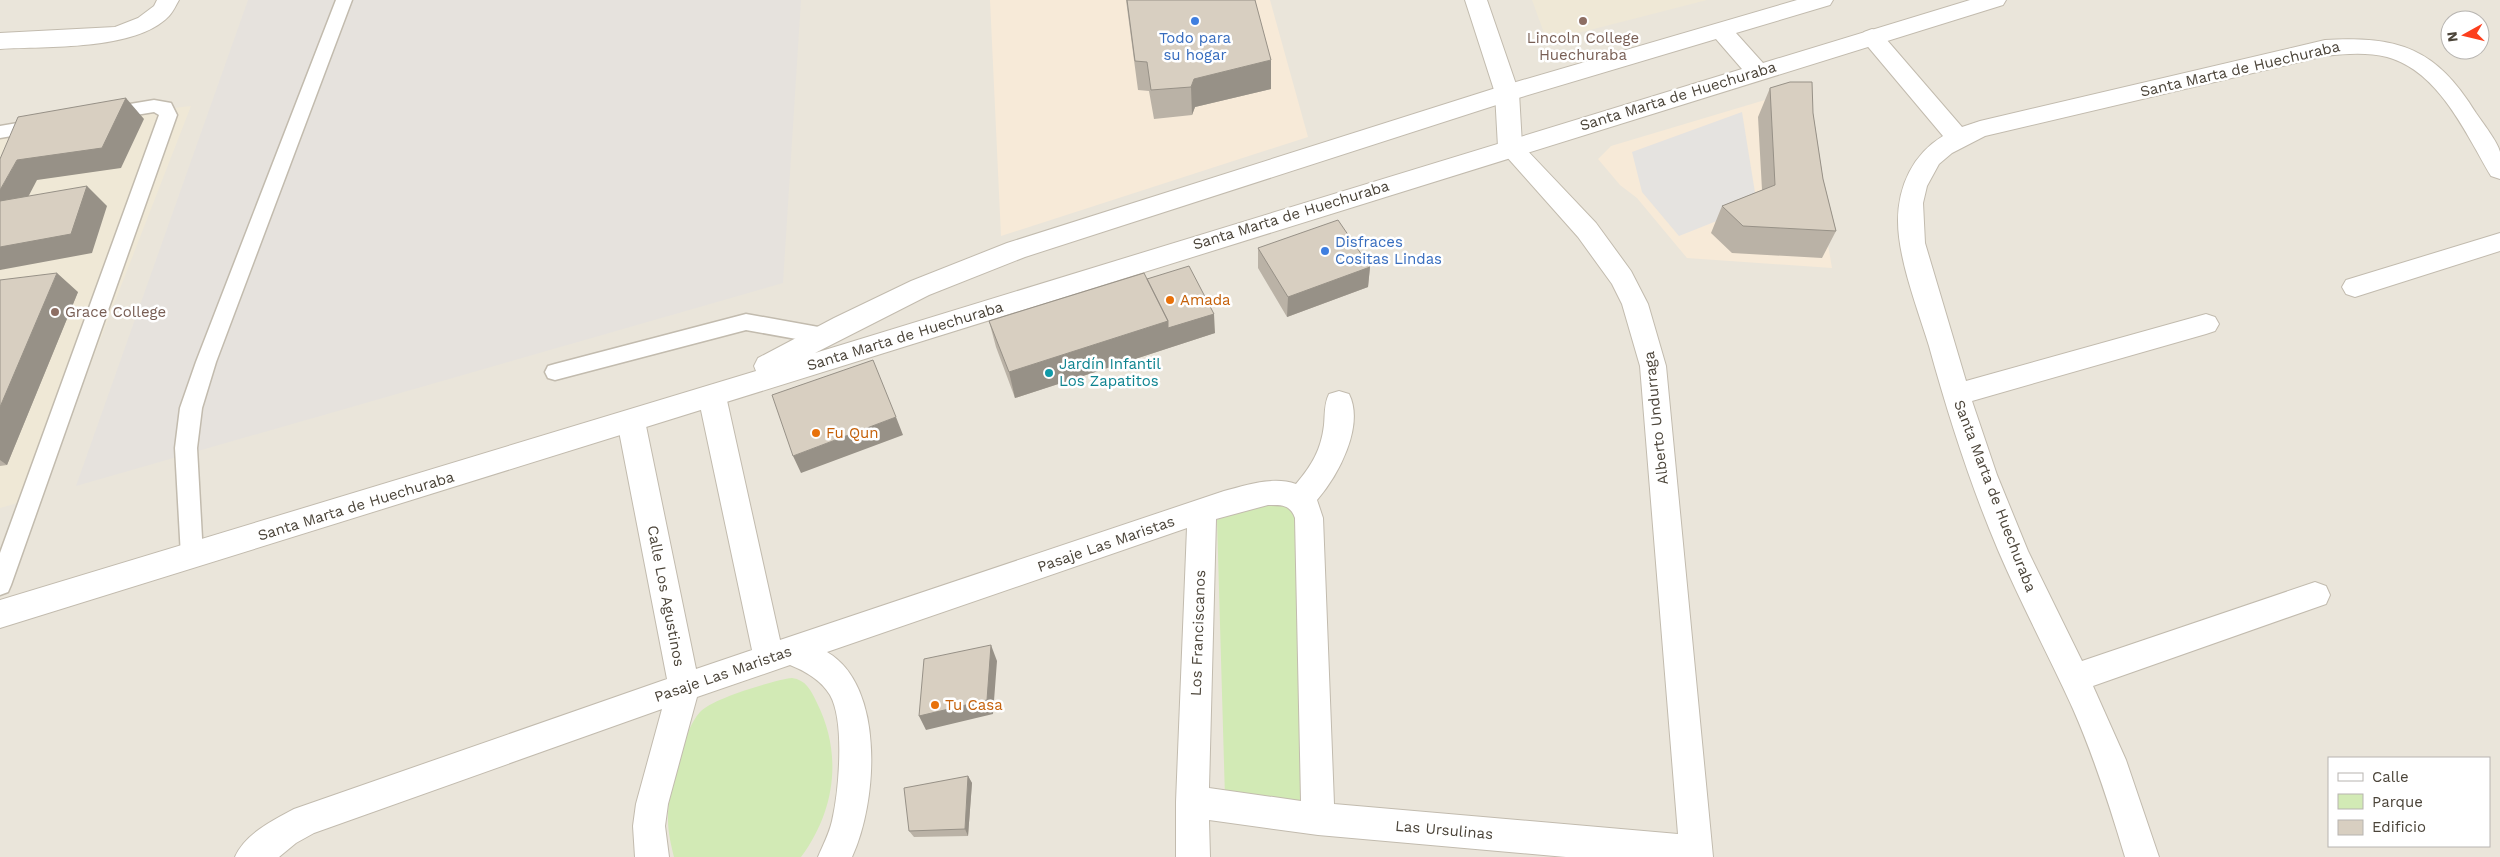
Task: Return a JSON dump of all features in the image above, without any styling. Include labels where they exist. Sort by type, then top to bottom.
[{"type":"street","points":[[0,41],[118,34],[146,23],[162,11],[168,0]]},
{"type":"street","points":[[1476,0],[1507,93],[1510,147]]},
{"type":"street","name":"Santa Marta de Huechuraba","points":[[712,396],[824,336],[920,288],[1016,250],[1507,93],[1822,0]]},
{"type":"street","name":"Santa Marta de Huechuraba","points":[[0,614],[632,421],[1757,71],[1996,0]]},
{"type":"street","points":[[1720,30],[1757,71]]},
{"type":"street","points":[[1872,37],[1957,136]]},
{"type":"street","name":"Santa Marta de Huechuraba","points":[[2142,857],[2118,782],[2074,678],[2013,550],[1956,395],[1912,242],[1909,219],[1911,197],[1918,176],[1928,161],[1957,136],[2325,48],[2360,46],[2396,51],[2413,58],[2440,78],[2500,170]]},
{"type":"street","name":"Alberto Undurraga","points":[[1510,147],[1587,230],[1606,254],[1635,304],[1646,335],[1653,366],[1696,854]]},
{"type":"street","points":[[2355,287],[2500,242]]},
{"type":"street","points":[[1956,395],[2206,324]]},
{"type":"street","points":[[712,396],[780,655],[827,669],[841,684],[851,705],[855,732],[850,816],[842,847],[835,857]]},
{"type":"street","points":[[1300,499],[1316,482],[1334,452],[1338,438],[1339,402]]},
{"type":"street","name":"Calle Los Agustinos","points":[[632,421],[684,687],[652,804],[649,826],[652,857]]},
{"type":"street","points":[[1202,511],[1257,495],[1284,493],[1300,499],[1309,518],[1318,819]]},
{"type":"street","name":"Pasaje Las Maristas","points":[[252,857],[284,832],[306,820],[684,687],[1202,511]]},
{"type":"street","name":"Los Franciscanos","points":[[1193,857],[1192,802],[1202,511]]},
{"type":"street","points":[[2074,678],[2315,595]]},
{"type":"street","name":"Las Ursulinas","points":[[1192,802],[1318,819],[1696,854]]},
{"type":"lane","points":[[192,556],[186,448],[191,408],[206,362],[344,0]]},
{"type":"lane","points":[[0,585],[168,115],[165,107],[154,106],[86,117]]},
{"type":"lane","points":[[0,132],[58,122]]},
{"type":"lane","points":[[554,372],[746,322],[824,336]]},
{"type":"shaded area","points":[[0,0],[2500,0],[2500,857],[0,857]]},
{"type":"shaded area","points":[[248,0],[801,0],[783,283],[76,486]]},
{"type":"shaded area","points":[[990,0],[1270,0],[1308,137],[1001,236]]},
{"type":"shaded area","name":"Lincoln College Huechuraba","points":[[1532,0],[1707,0],[1547,41]]},
{"type":"shaded area","points":[[1798,90],[1806,115],[1832,268],[1687,258],[1637,198],[1620,185],[1598,159],[1611,146]]},
{"type":"shaded area","name":"Grace College","points":[[191,106],[39,497],[0,508],[0,127]]},
{"type":"shaded area","points":[[1742,112],[1757,205],[1679,236],[1642,192],[1632,152]]},
{"type":"green space","points":[[1288,503],[1306,531],[1319,811],[1225,798],[1217,520],[1249,504]]},
{"type":"green space","points":[[792,678],[804,683],[815,698],[825,723],[830,743],[832,762],[828,802],[822,821],[813,839],[801,857],[674,857],[668,825],[670,795],[682,747],[694,721],[700,712],[716,701],[758,686]]},
{"type":"building","points":[[1127,0],[1255,0],[1271,60],[1194,79],[1191,87],[1151,90],[1147,62],[1135,61]]},
{"type":"building","points":[[1790,82],[1812,82],[1813,113],[1823,179],[1836,231],[1743,226],[1722,206],[1775,185],[1770,88]]},
{"type":"building","points":[[126,98],[102,148],[17,160],[0,190],[0,159],[18,117]]},
{"type":"building","points":[[87,186],[71,234],[0,247],[0,201]]},
{"type":"building","points":[[1338,220],[1370,267],[1288,297],[1258,248]]},
{"type":"building","points":[[1189,266],[1214,314],[1168,328],[1168,321],[1147,279]]},
{"type":"building","points":[[57,273],[0,407],[0,280]]},
{"type":"building","points":[[1144,273],[1168,321],[1009,372],[989,321]]},
{"type":"building","points":[[873,360],[896,417],[793,456],[772,395]]},
{"type":"building","points":[[991,645],[987,700],[919,716],[924,659]]},
{"type":"building","points":[[968,776],[965,829],[909,831],[904,788]]},
{"type":"place","name":"Todo para su hogar","points":[[1195,21]]},
{"type":"place","name":"Lincoln College Huechuraba","points":[[1583,21]]},
{"type":"place","name":"Disfraces Cositas Lindas","points":[[1325,251]]},
{"type":"place","name":"Amada","points":[[1170,300]]},
{"type":"place","name":"Grace College","points":[[55,312]]},
{"type":"place","name":"Jardín Infantil Los Zapatitos","points":[[1049,373]]},
{"type":"place","name":"Fu Qun","points":[[816,433]]},
{"type":"place","name":"Tu Casa","points":[[935,705]]}]
